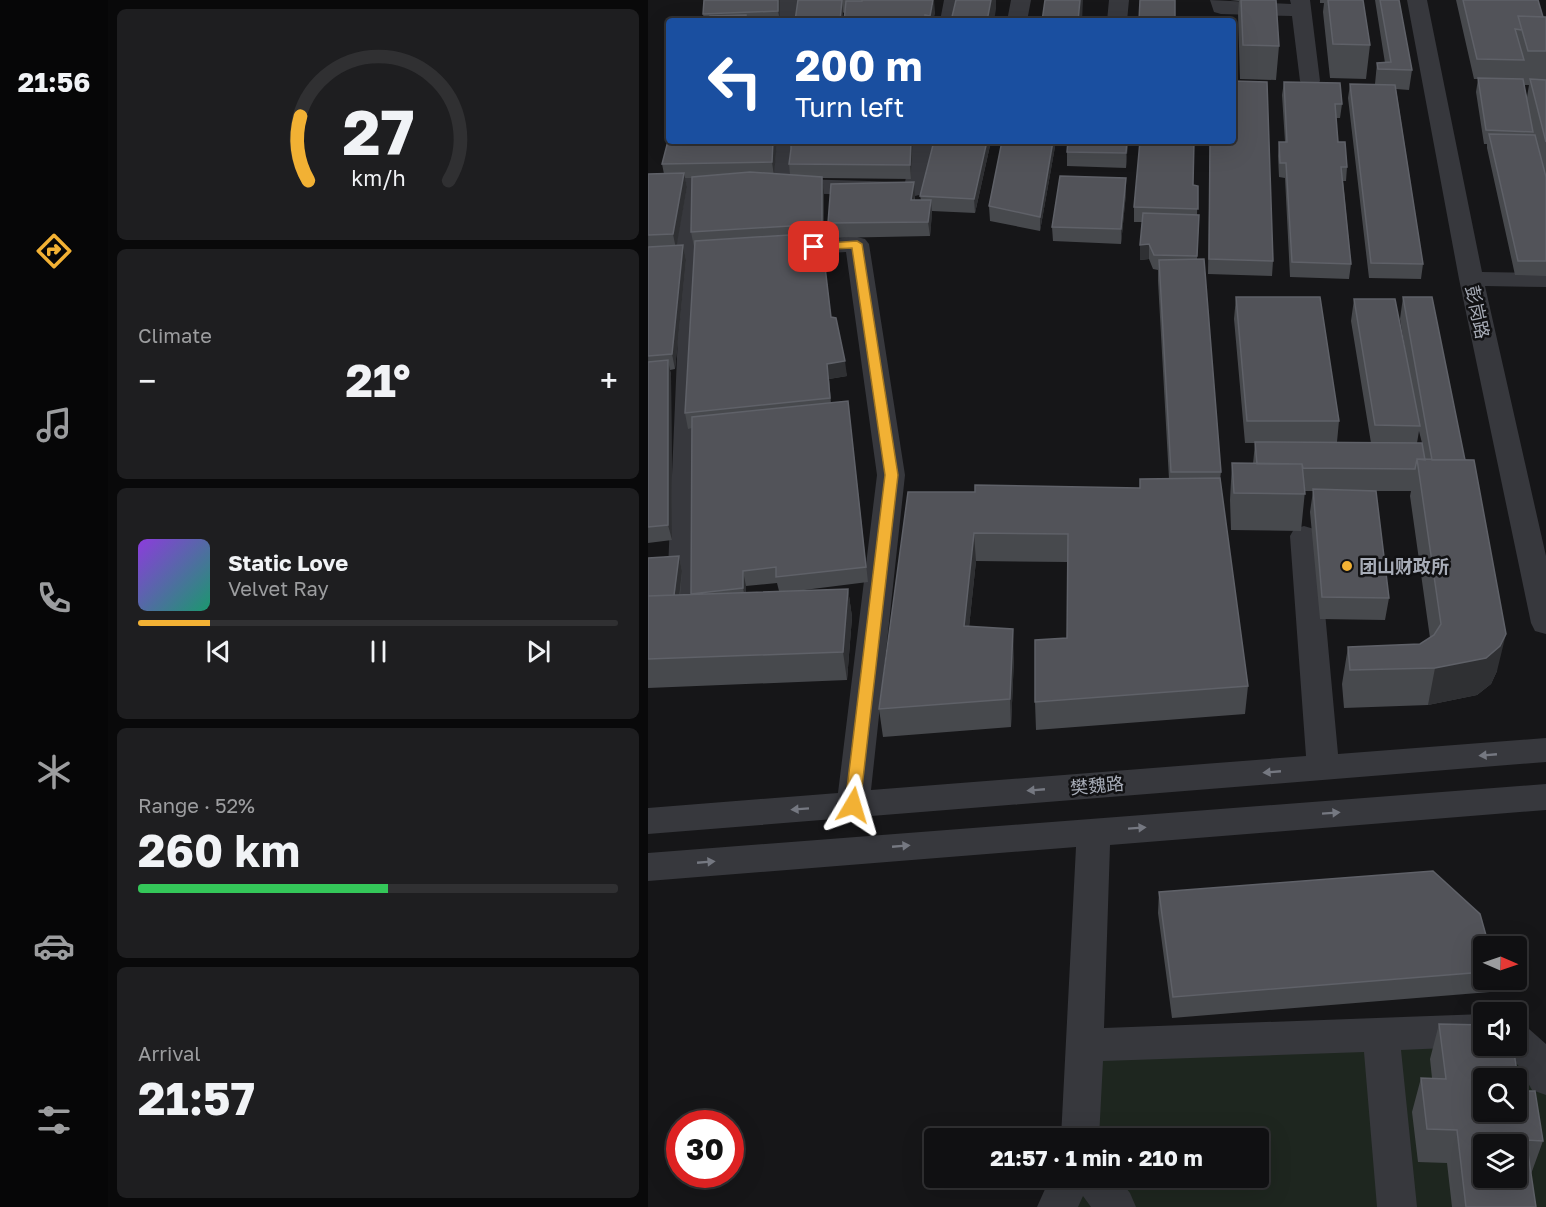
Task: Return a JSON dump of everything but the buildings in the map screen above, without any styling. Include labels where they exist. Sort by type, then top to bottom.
[{"type":"street","points":[[790,0],[790,18]]},
{"type":"street","points":[[951,18],[954,0]]},
{"type":"street","points":[[1018,18],[1021,0]]},
{"type":"street","points":[[1117,18],[1119,0]]},
{"type":"street","points":[[1208,0],[1220,0],[1221,8],[1301,5],[1310,81]]},
{"type":"street","name":"彭岗路","points":[[1418,0],[1471,279],[1546,623]]},
{"type":"street","points":[[784,186],[786,144]]},
{"type":"street","points":[[760,185],[915,189],[924,144]]},
{"type":"street","points":[[687,255],[690,183]]},
{"type":"street","points":[[648,256],[857,244],[891,475],[853,805]]},
{"type":"street","points":[[681,617],[693,260],[687,255]]},
{"type":"street","points":[[1471,279],[1546,280]]},
{"type":"street","points":[[1304,536],[1323,768]]},
{"type":"street","name":"樊魏路","points":[[648,821],[1546,750]]},
{"type":"street","points":[[648,867],[1546,797]]},
{"type":"street","points":[[1080,1128],[1094,831]]},
{"type":"street","points":[[1084,1045],[1473,1031]]},
{"type":"street","points":[[1381,1034],[1397,1207]]},
{"type":"street","points":[[1527,1050],[1546,1078]]},
{"type":"street","points":[[1057,1207],[1066,1188]]},
{"type":"street","points":[[1101,1188],[1116,1207]]},
{"type":"shaded area","points":[[1084,1045],[1473,1046],[1473,1056],[1525,1056],[1546,1078],[1546,1207],[1057,1207],[1066,1188],[1269,1188],[1269,1128],[1080,1128]]},
{"type":"place","name":"团山财政所","points":[[1347,566]]},
{"type":"route","points":[[814,247],[857,244],[891,475],[853,805]]}]
